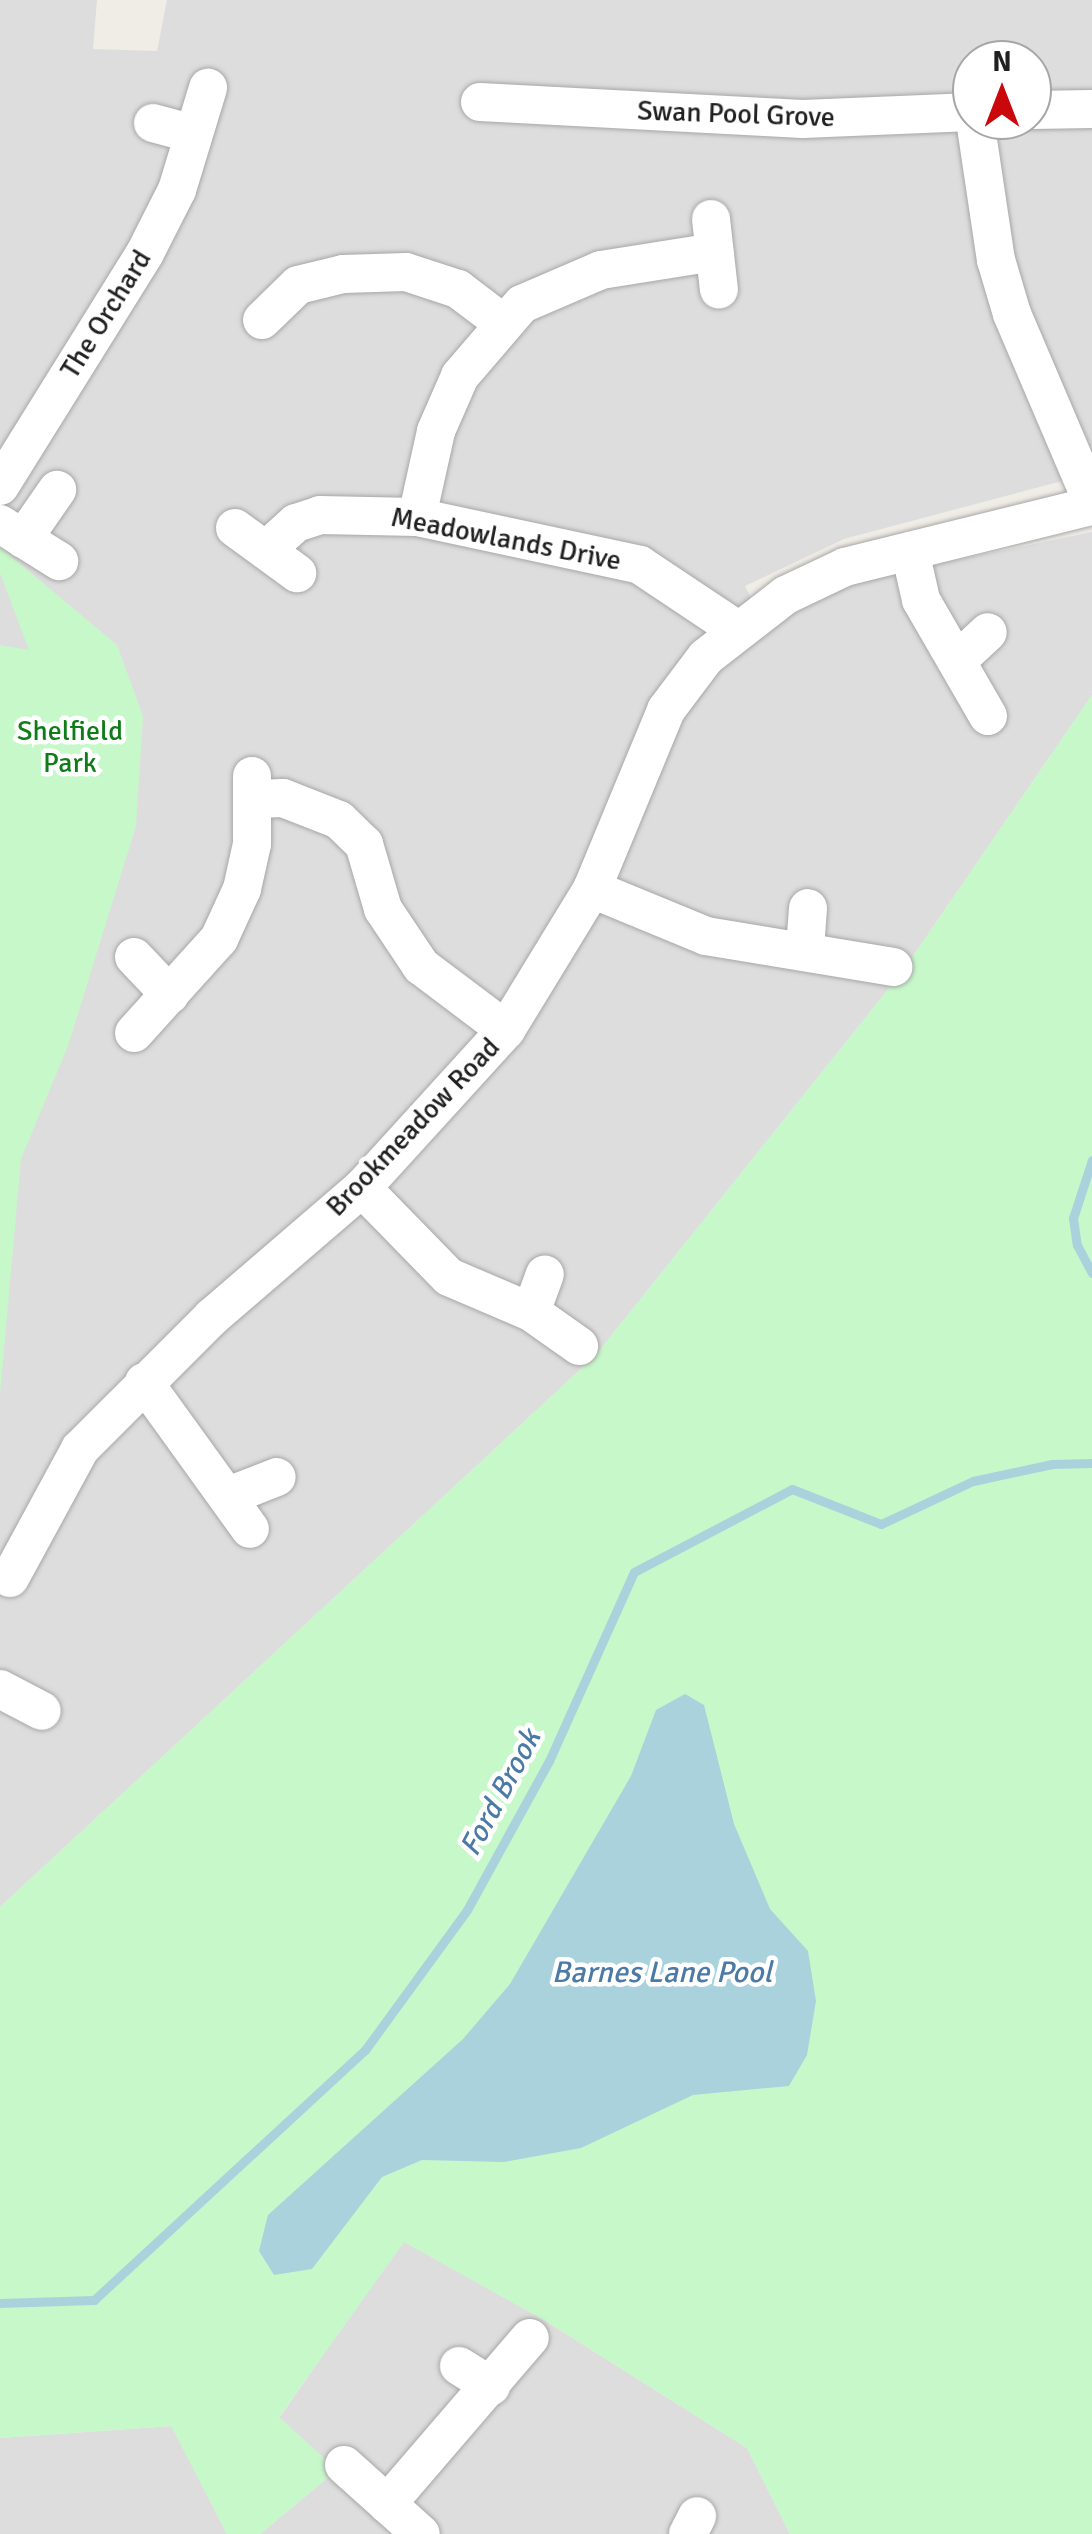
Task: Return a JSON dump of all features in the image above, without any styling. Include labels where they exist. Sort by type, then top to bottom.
[{"type":"street","name":"The Orchard","points":[[0,486],[146,253],[177,190],[208,88]]},
{"type":"street","points":[[1052,109],[1092,108]]},
{"type":"street","name":"Swan Pool Grove","points":[[490,113],[803,119],[952,113]]},
{"type":"street","points":[[153,123],[194,134]]},
{"type":"street","points":[[979,140],[996,260],[1012,314],[1092,504]]},
{"type":"street","points":[[417,517],[436,431],[460,376],[522,304],[601,270],[713,235],[719,290]]},
{"type":"street","points":[[262,320],[288,272],[406,272],[458,289],[503,323]]},
{"type":"street","points":[[57,490],[12,532],[59,561]]},
{"type":"street","name":"Brookmeadow Road","points":[[10,1578],[15,1522],[80,1449],[144,1382],[362,1188],[506,1030],[592,889],[666,710],[736,630],[786,595],[845,567],[1092,504]]},
{"type":"street","name":"Meadowlands Drive","points":[[267,548],[296,523],[320,515],[417,517],[640,566],[736,630]]},
{"type":"street","points":[[234,528],[297,573]]},
{"type":"street","points":[[910,551],[921,600],[988,716]]},
{"type":"street","points":[[957,661],[988,632]]},
{"type":"street","points":[[134,1033],[219,939],[242,889],[253,788],[339,820],[364,844],[383,909],[421,966],[506,1030]]},
{"type":"street","points":[[592,889],[706,936],[805,949],[892,967]]},
{"type":"street","points":[[805,949],[808,908]]},
{"type":"street","points":[[134,956],[170,996]]},
{"type":"street","points":[[362,1188],[449,1277],[531,1312],[579,1346]]},
{"type":"street","points":[[531,1312],[545,1274]]},
{"type":"street","points":[[144,1382],[231,1495],[250,1529]]},
{"type":"street","points":[[231,1495],[277,1477]]},
{"type":"street","points":[[0,1689],[42,1710]]},
{"type":"street","points":[[387,2504],[530,2338]]},
{"type":"street","points":[[459,2366],[492,2386]]},
{"type":"street","points":[[344,2465],[421,2534]]},
{"type":"shaded area","points":[[0,0],[97,0],[93,49],[157,51],[167,0],[1092,0],[1092,473],[844,539],[745,586],[766,628],[805,601],[850,582],[1092,532],[1092,695],[902,972],[595,1356],[0,1907]]},
{"type":"shaded area","points":[[403,2241],[544,2320],[747,2448],[790,2534],[260,2534],[337,2470],[279,2418]]},
{"type":"shaded area","points":[[172,2426],[227,2534],[0,2534],[0,2438]]},
{"type":"green space","name":"Shelfield Park","points":[[0,547],[117,645],[143,716],[136,826],[68,1046],[21,1159],[0,1394],[0,645],[29,650],[0,573]]},
{"type":"green space","points":[[1092,695],[1092,2534],[790,2534],[747,2448],[544,2320],[404,2242],[279,2417],[337,2470],[260,2534],[227,2534],[171,2426],[0,2438],[0,1907],[595,1356],[902,972]]},
{"type":"water","name":"Barnes Lane Pool","points":[[685,1694],[704,1705],[734,1824],[770,1909],[808,1951],[816,2001],[807,2055],[789,2086],[693,2095],[581,2148],[504,2162],[422,2160],[382,2177],[312,2269],[274,2275],[259,2251],[268,2215],[463,2039],[510,1984],[631,1776],[656,1710]]},
{"type":"waterway","name":"Ford Brook","points":[[1092,1160],[1073,1218],[1077,1245],[1092,1273]]},
{"type":"waterway","name":"Ford Brook","points":[[0,2303],[94,2300],[365,2050],[467,1910],[549,1761],[634,1572],[792,1489],[881,1524],[973,1481],[1052,1464],[1092,1463]]}]
